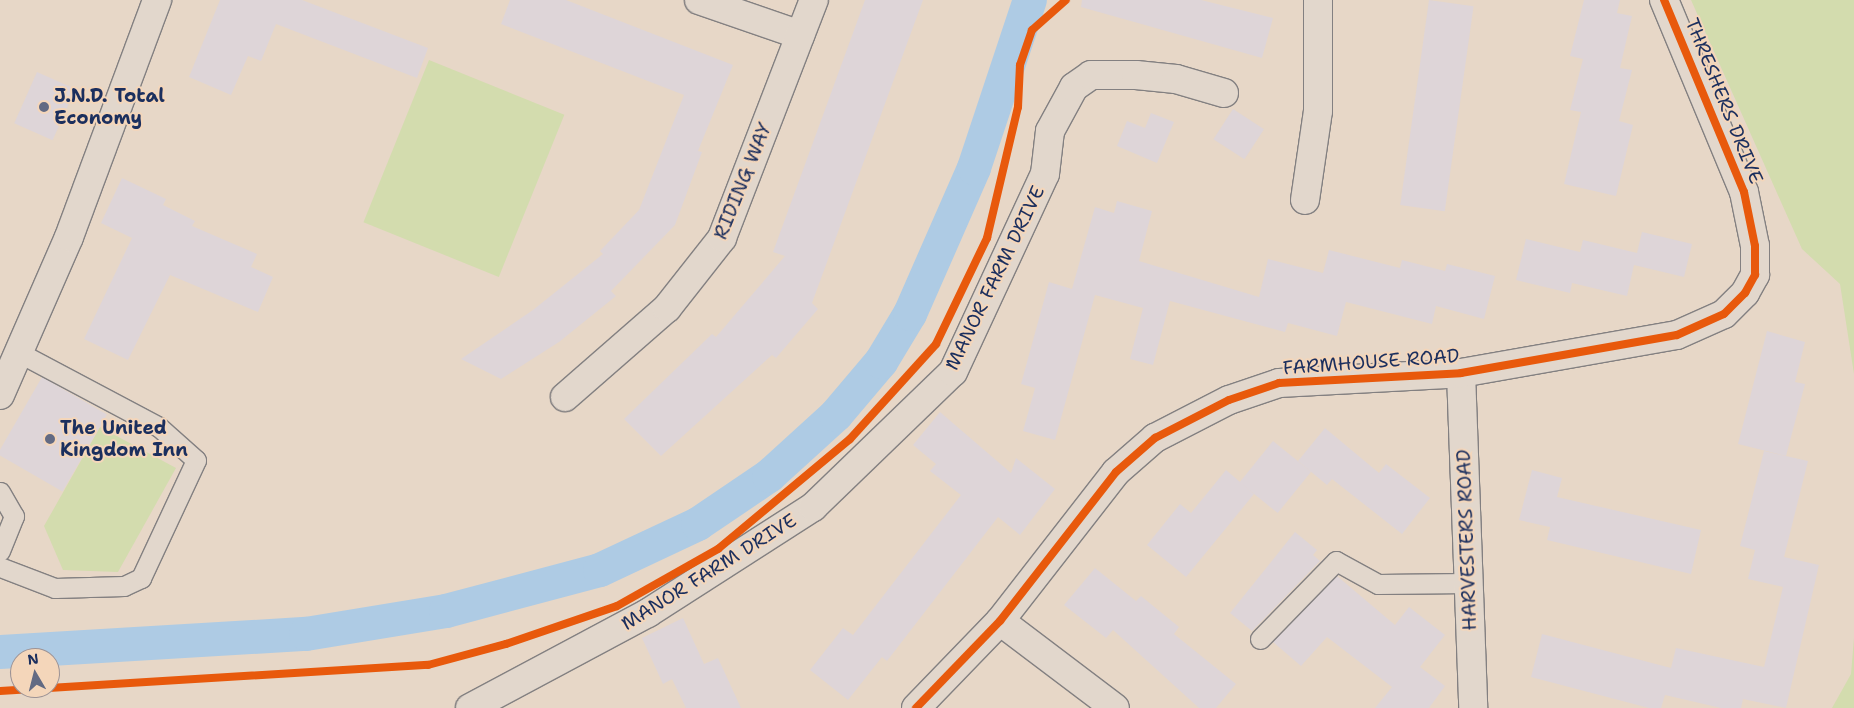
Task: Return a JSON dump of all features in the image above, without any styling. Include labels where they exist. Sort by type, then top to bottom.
[{"type":"street","points":[[0,395],[20,353],[69,237],[157,0]]},
{"type":"street","points":[[699,0],[800,35]]},
{"type":"street","name":"RIDING WAY","points":[[565,397],[667,308],[722,238],[814,0]]},
{"type":"street","points":[[1305,200],[1318,110],[1318,0]]},
{"type":"street","name":"THRESHERS DRIVE","points":[[1664,0],[1744,192],[1755,246],[1755,275]]},
{"type":"street","name":"MANOR FARM DRIVE","points":[[470,708],[648,613],[813,507],[953,372],[1045,174],[1050,131],[1074,87],[1091,75],[1136,75],[1176,79],[1224,93]]},
{"type":"street","name":"FARMHOUSE ROAD","points":[[916,708],[1000,621],[1116,472],[1155,438],[1228,400],[1279,383],[1461,373],[1677,335],[1724,314],[1746,292],[1755,275]]},
{"type":"street","name":"HARVESTERS ROAD","points":[[1461,373],[1474,708]]},
{"type":"street","points":[[1000,621],[1115,708]]},
{"type":"lane","points":[[0,567],[55,588],[124,586],[141,578],[196,460],[159,428],[20,353]]},
{"type":"lane","points":[[0,492],[14,516],[0,551]]},
{"type":"lane","points":[[1260,639],[1336,561],[1378,584],[1469,583]]},
{"type":"green space","points":[[1691,0],[1854,0],[1854,374],[1840,284],[1802,249]]},
{"type":"green space","points":[[429,60],[564,115],[499,277],[363,222]]},
{"type":"green space","points":[[100,427],[176,468],[118,572],[63,570],[44,526]]},
{"type":"green space","points":[[1854,638],[1854,708],[1832,708],[1851,674]]},
{"type":"building","points":[[220,0],[302,0],[428,48],[417,78],[276,24],[261,61],[248,56],[231,95],[189,77]]},
{"type":"building","points":[[510,0],[566,0],[733,65],[698,151],[702,152],[675,225],[611,291],[616,296],[559,342],[501,379],[461,359],[533,310],[603,254],[600,251],[639,210],[684,95],[501,24]]},
{"type":"building","points":[[865,0],[923,0],[812,303],[818,309],[776,358],[772,355],[661,456],[624,419],[712,334],[716,337],[785,256],[773,252]]},
{"type":"building","points":[[1082,0],[1201,0],[1273,18],[1262,58],[1081,7]]},
{"type":"building","points":[[1429,0],[1474,6],[1445,211],[1400,205]]},
{"type":"building","points":[[1584,0],[1620,0],[1617,13],[1632,16],[1620,68],[1632,70],[1619,121],[1633,125],[1616,196],[1564,184],[1581,112],[1570,110],[1583,59],[1570,56]]},
{"type":"building","name":"J.N.D. Total Economy","points":[[37,72],[75,89],[53,140],[14,123]]},
{"type":"building","points":[[1233,109],[1264,129],[1244,159],[1213,139]]},
{"type":"building","points":[[1151,113],[1174,122],[1157,163],[1117,146],[1127,121],[1145,128]]},
{"type":"building","points":[[122,178],[166,199],[163,205],[195,221],[192,226],[257,254],[251,267],[273,277],[258,312],[170,275],[128,360],[84,339],[132,238],[101,223]]},
{"type":"building","points":[[1117,201],[1152,211],[1139,261],[1259,297],[1268,259],[1323,273],[1329,250],[1400,268],[1402,260],[1445,271],[1447,264],[1495,276],[1484,319],[1436,306],[1432,324],[1346,302],[1337,336],[1288,323],[1285,332],[1170,301],[1153,365],[1130,359],[1143,308],[1095,295],[1055,440],[1023,431],[1035,388],[1021,384],[1049,282],[1072,289],[1095,207],[1114,213]]},
{"type":"building","points":[[1642,232],[1692,244],[1684,277],[1634,265],[1627,296],[1572,283],[1570,293],[1516,280],[1526,239],[1580,252],[1583,240],[1637,253]]},
{"type":"building","points":[[1767,331],[1805,342],[1795,382],[1805,384],[1786,456],[1738,444]]},
{"type":"building","name":"The United Kingdom Inn","points":[[42,377],[107,414],[62,492],[0,456],[0,450]]},
{"type":"building","points":[[940,412],[1011,473],[1016,458],[1055,489],[1020,535],[998,517],[887,661],[882,657],[848,700],[810,670],[843,628],[853,635],[961,495],[930,471],[936,464],[913,445]]},
{"type":"building","points":[[1325,428],[1379,473],[1386,464],[1430,498],[1402,534],[1332,479],[1327,485],[1298,461]]},
{"type":"building","points":[[1273,441],[1311,472],[1278,513],[1240,482]]},
{"type":"building","points":[[1764,451],[1808,461],[1784,557],[1819,565],[1786,708],[1743,699],[1741,708],[1721,708],[1665,695],[1661,708],[1649,708],[1531,677],[1542,634],[1671,668],[1676,648],[1764,667],[1783,587],[1748,579],[1755,550],[1740,546]]},
{"type":"building","points":[[1226,470],[1254,494],[1186,577],[1147,545],[1180,504],[1191,513]]},
{"type":"building","points":[[1532,470],[1562,478],[1557,497],[1701,530],[1691,574],[1547,540],[1550,527],[1519,520]]},
{"type":"building","points":[[1295,532],[1317,550],[1313,555],[1320,561],[1252,631],[1230,613]]},
{"type":"building","points":[[1095,568],[1136,601],[1141,596],[1179,627],[1174,634],[1236,684],[1216,708],[1199,708],[1113,630],[1106,638],[1064,605]]},
{"type":"building","points":[[1337,576],[1395,625],[1409,607],[1445,635],[1420,667],[1445,686],[1429,708],[1375,708],[1392,687],[1327,637],[1301,666],[1273,642]]},
{"type":"building","points":[[683,618],[704,664],[718,658],[741,708],[686,708],[672,679],[663,684],[642,638]]},
{"type":"waterway","points":[[0,652],[306,634],[446,611],[600,570],[698,524],[769,476],[836,415],[881,362],[910,314],[974,168],[1030,0]]},
{"type":"cycle path","points":[[0,691],[428,665],[506,644],[617,606],[718,549],[850,439],[936,344],[987,238],[1018,107],[1020,65],[1032,30],[1066,0]]},
{"type":"cycle path","points":[[916,708],[1000,621],[1116,472],[1155,438],[1229,400],[1279,383],[1461,373],[1677,335],[1724,314],[1745,293],[1755,275],[1755,246],[1744,192],[1664,0]]},
{"type":"place","name":"J.N.D. Total Economy","points":[[44,107]]},
{"type":"place","name":"The United Kingdom Inn","points":[[50,439]]}]
